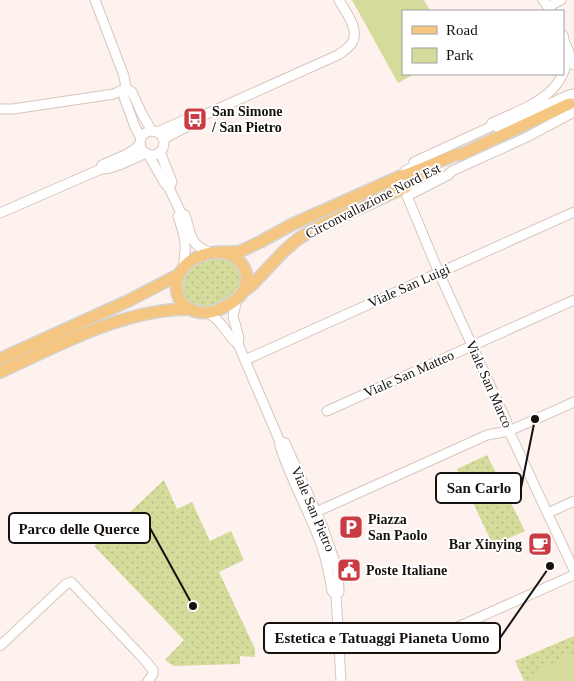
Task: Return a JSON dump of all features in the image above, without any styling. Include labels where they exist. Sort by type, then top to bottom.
[{"type":"main road","name":"Circonvallazione Nord Est","points":[[226,252],[239,252],[294,224],[401,176],[462,154],[572,103]]},
{"type":"main road","name":"Circonvallazione Nord Est","points":[[240,295],[298,239],[316,228],[406,192],[409,183],[457,159],[462,154]]},
{"type":"main road","points":[[0,359],[128,301],[181,271],[196,258],[212,253],[226,252],[242,263],[247,279],[240,295],[230,305],[208,313],[201,313],[190,309],[181,302],[176,293],[176,282],[181,271]]},
{"type":"main road","points":[[0,372],[87,333],[118,322],[151,313],[190,309]]},
{"type":"street","points":[[95,0],[124,76],[126,88],[124,97],[143,151],[170,188],[181,213],[185,215],[190,234],[198,247],[212,253]]},
{"type":"street","points":[[100,169],[102,165],[135,149],[146,132],[158,134],[194,123],[195,119],[338,55],[348,48],[353,42],[353,26],[339,0]]},
{"type":"street","points":[[548,5],[560,0]]},
{"type":"street","points":[[564,40],[571,51],[574,65]]},
{"type":"street","points":[[564,73],[571,51]]},
{"type":"street","points":[[401,176],[403,172],[414,166],[414,162],[490,127],[492,124],[543,98],[560,81],[563,75]]},
{"type":"street","points":[[0,108],[13,108],[114,94],[126,88]]},
{"type":"street","points":[[0,213],[100,169],[105,170],[147,154],[160,152],[164,146],[158,134],[142,114],[132,92],[126,88]]},
{"type":"street","points":[[406,192],[412,186],[446,171],[452,171],[527,137],[572,103],[569,95],[494,129],[490,127]]},
{"type":"street","points":[[160,152],[172,182],[170,188]]},
{"type":"street","name":"Viale San Marco","points":[[406,192],[439,273],[506,420],[509,431],[574,570]]},
{"type":"street","name":"Viale San Luigi","points":[[245,360],[574,212]]},
{"type":"street","points":[[181,213],[178,216],[186,249],[181,271]]},
{"type":"street","points":[[208,313],[215,316],[238,344],[239,338],[233,316],[240,295]]},
{"type":"street","name":"Viale San Matteo","points":[[327,411],[574,300]]},
{"type":"street","name":"Viale San Pietro","points":[[238,344],[280,442],[284,459],[297,490],[313,516]]},
{"type":"street","points":[[313,516],[487,435],[509,431],[574,402]]},
{"type":"street","name":"Viale San Pietro","points":[[280,442],[285,443],[313,516],[325,555],[332,591],[336,595],[341,681]]},
{"type":"street","points":[[548,513],[574,501]]},
{"type":"street","points":[[424,642],[574,575]]},
{"type":"street","points":[[0,646],[66,584],[71,582],[153,670],[153,674],[148,681]]},
{"type":"green space","points":[[352,0],[424,0],[429,10],[402,10],[402,75],[412,75],[398,83]]},
{"type":"green space","points":[[211,257],[224,257],[234,262],[239,269],[242,280],[238,292],[228,301],[219,305],[202,308],[187,302],[182,293],[181,281],[188,269],[200,261]]},
{"type":"green space","points":[[487,455],[525,531],[493,545],[457,469]]},
{"type":"green space","points":[[164,480],[177,509],[192,502],[210,541],[231,531],[244,560],[219,572],[255,649],[255,657],[240,656],[240,664],[174,666],[165,660],[184,640],[94,546]]},
{"type":"green space","points":[[574,636],[574,681],[524,681],[515,661]]},
{"type":"green space","points":[[574,653],[574,681],[537,681],[533,672]]},
{"type":"place","name":"San Simone / San Pietro","points":[[195,119]]},
{"type":"place","name":"San Carlo","points":[[535,419]]},
{"type":"place","name":"Piazza San Paolo","points":[[351,527]]},
{"type":"place","name":"Bar Xinying","points":[[540,544]]},
{"type":"place","name":"Estetica e Tatuaggi Pianeta Uomo","points":[[550,566]]},
{"type":"place","name":"Poste Italiane","points":[[349,570]]},
{"type":"place","name":"Parco delle Querce","points":[[193,606]]}]
